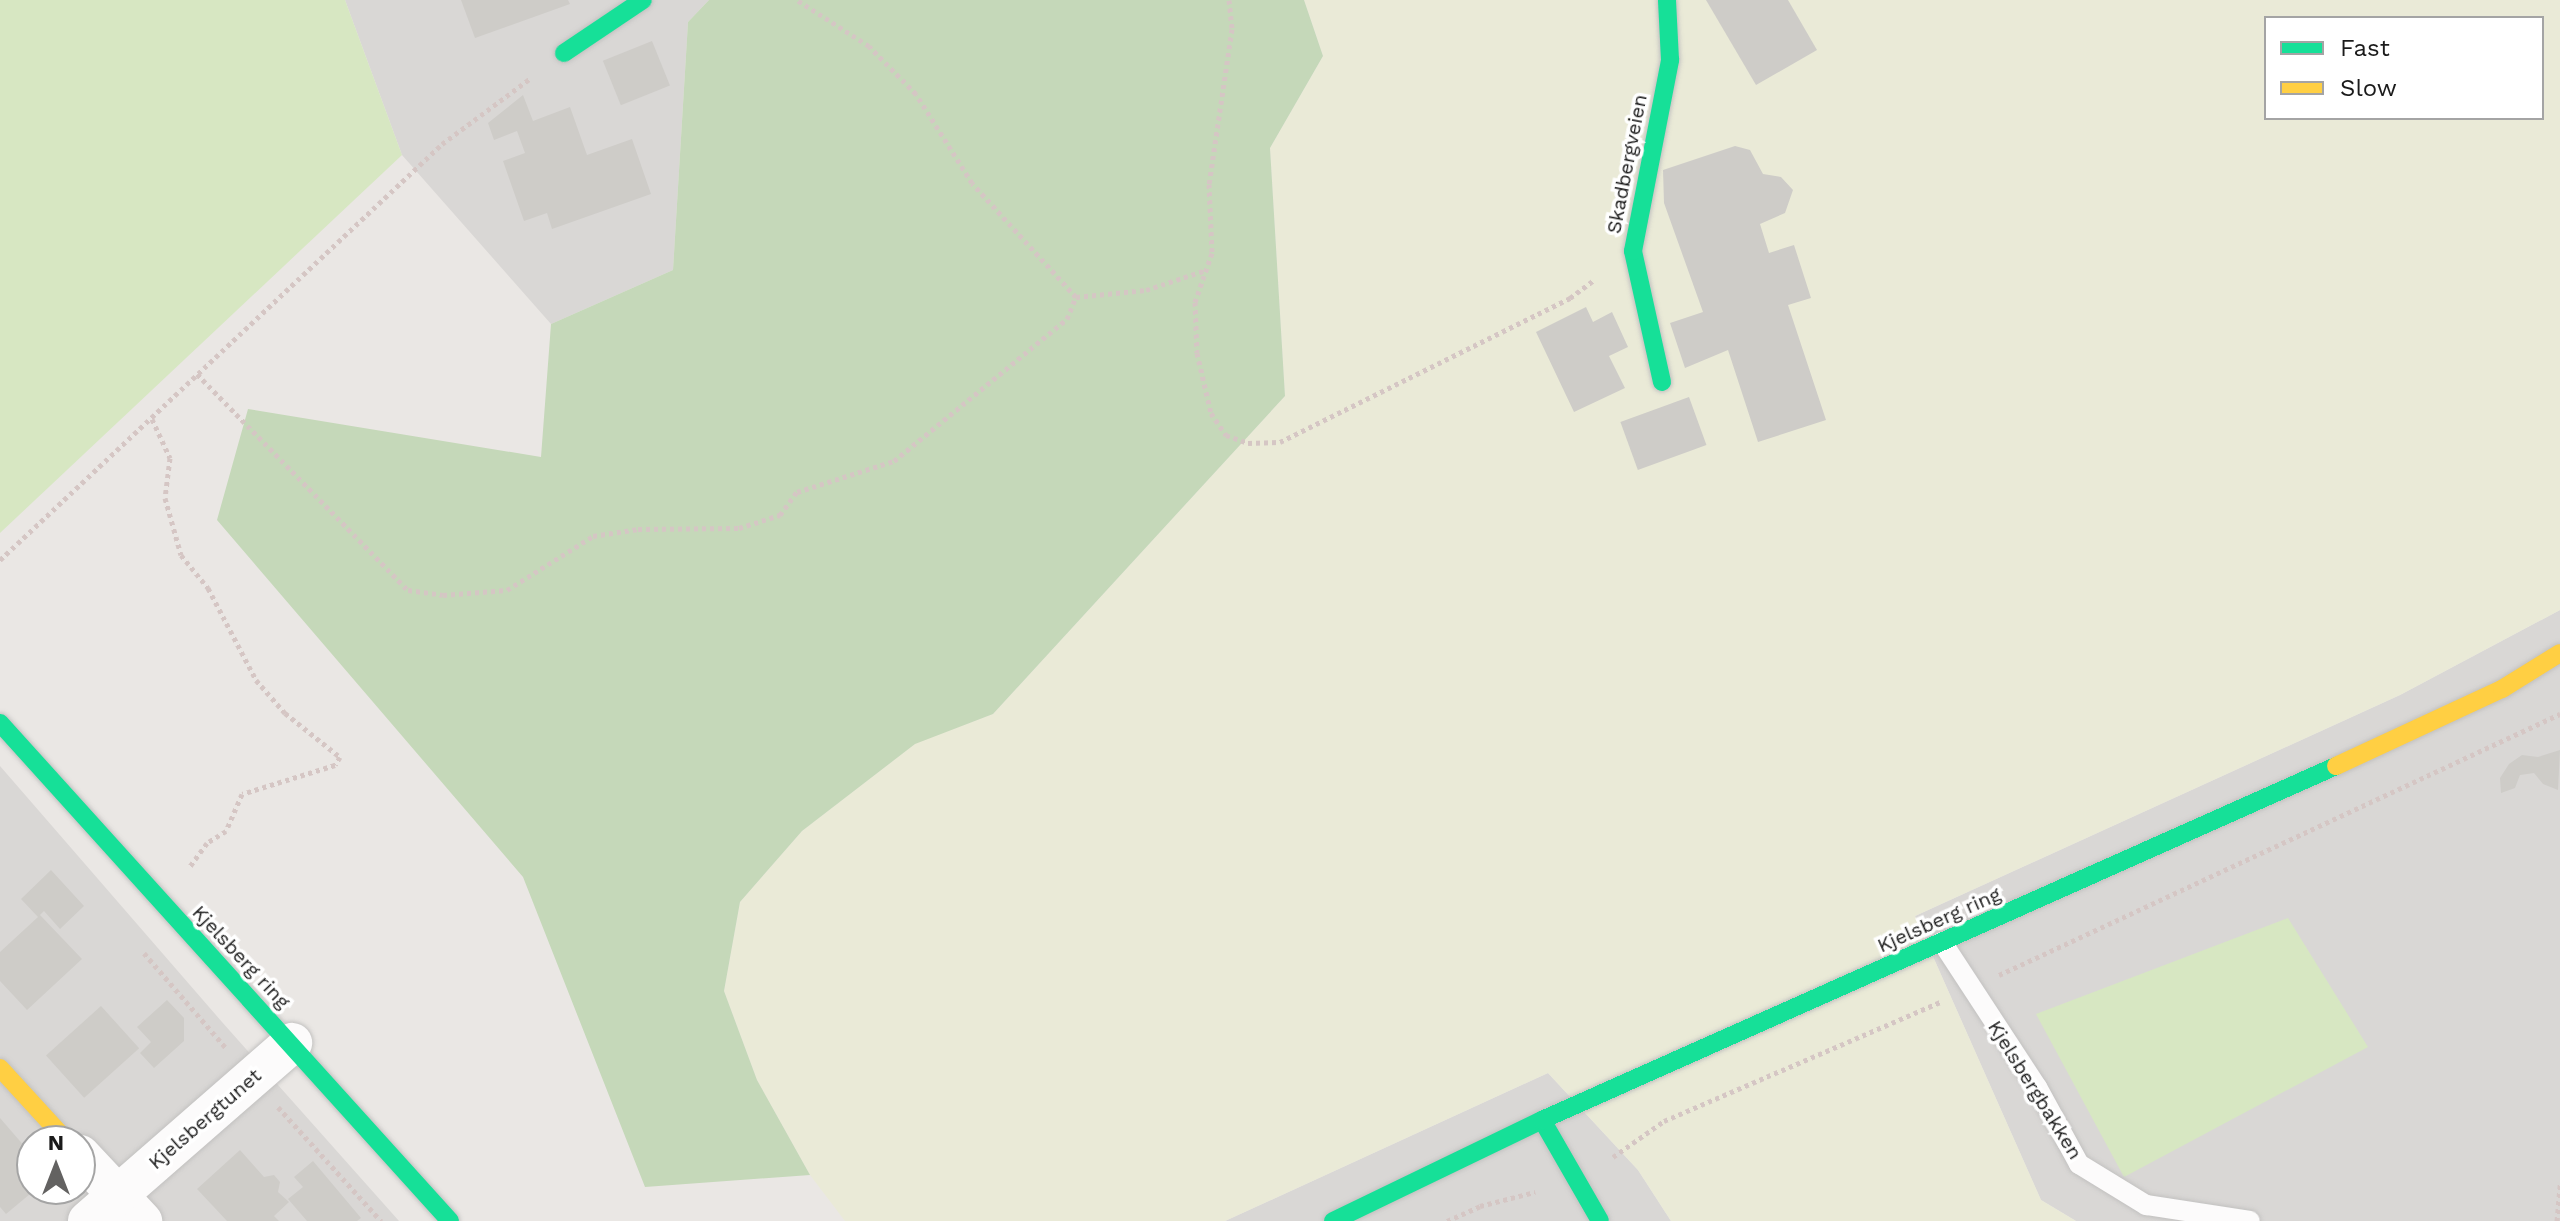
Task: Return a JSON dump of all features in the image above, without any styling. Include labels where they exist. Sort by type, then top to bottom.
[{"type":"street","points":[[564,53],[643,0]]},
{"type":"street","name":"Skadbergveien","points":[[1662,382],[1633,251],[1670,60],[1667,0]]},
{"type":"street","name":"Kjelsberg ring","points":[[1333,1221],[1542,1120],[2394,739],[2502,689],[2560,653]]},
{"type":"street","name":"Kjelsberg ring","points":[[0,723],[450,1221]]},
{"type":"street","name":"Kjelsbergtunet","points":[[88,1221],[130,1208],[251,1077],[292,1043]]},
{"type":"street","points":[[0,1068],[52,1125]]},
{"type":"street","points":[[1542,1120],[1600,1221]]},
{"type":"street","points":[[96,1172],[130,1208]]},
{"type":"lane","name":"Kjelsbergbakken","points":[[1942,942],[2037,1087],[2079,1164],[2146,1205],[2250,1221]]},
{"type":"path","points":[[797,0],[869,46],[916,94],[972,183],[1076,297]]},
{"type":"path","points":[[1229,0],[1232,29],[1209,184],[1212,253],[1195,302],[1196,328],[1211,413],[1226,435],[1248,443],[1280,442],[1570,298],[1633,251]]},
{"type":"path","points":[[0,560],[442,144],[564,53]]},
{"type":"path","points":[[1076,297],[1146,290],[1206,270]]},
{"type":"path","points":[[197,374],[408,590],[443,595],[507,590],[593,536],[638,529],[739,528],[780,515],[797,492],[894,461],[1067,319],[1076,297]]},
{"type":"path","points":[[152,419],[170,458],[165,498],[181,555],[208,588],[256,680],[285,713],[340,757],[335,765],[242,794],[226,831],[207,843],[159,900]]},
{"type":"path","points":[[1447,1221],[1480,1206],[1576,1182],[1664,1121],[1972,988],[2560,714]]},
{"type":"path","points":[[141,949],[381,1221]]},
{"type":"path","points":[[2557,1221],[2560,1183]]},
{"type":"shaded area","points":[[345,0],[709,0],[688,22],[673,270],[551,324],[402,155]]},
{"type":"shaded area","points":[[2560,610],[2560,1221],[2076,1221],[2041,1200],[1915,916],[2400,695]]},
{"type":"shaded area","points":[[0,766],[222,1022],[399,1221],[0,1221]]},
{"type":"shaded area","points":[[1548,1073],[1638,1170],[1671,1221],[1225,1221]]},
{"type":"green space","points":[[0,0],[345,0],[402,155],[0,533]]},
{"type":"green space","points":[[709,0],[1304,0],[1323,56],[1270,148],[1285,396],[993,714],[915,744],[802,831],[740,902],[724,991],[757,1080],[810,1175],[645,1187],[523,877],[217,520],[248,409],[541,457],[551,324],[673,270],[688,22]]},
{"type":"green space","points":[[1304,0],[2560,0],[2560,610],[2400,695],[1915,916],[2041,1200],[2076,1221],[1671,1221],[1638,1170],[1548,1073],[1225,1221],[845,1221],[810,1175],[757,1080],[724,991],[740,902],[802,831],[916,743],[993,714],[1285,396],[1270,148],[1323,56]]},
{"type":"green space","points":[[2288,918],[2368,1047],[2124,1177],[2036,1014]]},
{"type":"building","points":[[461,0],[568,0],[570,4],[475,38]]},
{"type":"building","points":[[1706,0],[1788,0],[1817,50],[1756,85]]},
{"type":"building","points":[[652,41],[670,86],[621,105],[603,61]]},
{"type":"building","points":[[523,95],[533,121],[570,107],[587,155],[632,139],[651,194],[552,229],[547,213],[524,221],[503,161],[525,153],[517,131],[494,140],[488,123]]},
{"type":"building","points":[[1735,146],[1750,150],[1763,174],[1781,177],[1793,190],[1785,213],[1760,224],[1769,253],[1794,245],[1811,298],[1788,305],[1826,420],[1758,442],[1728,350],[1685,368],[1670,323],[1703,312],[1664,203],[1663,170]]},
{"type":"building","points":[[1586,307],[1593,322],[1612,312],[1628,347],[1609,356],[1625,388],[1574,412],[1536,332]]},
{"type":"building","points":[[1689,397],[1706,445],[1638,470],[1620,422]]},
{"type":"building","points":[[2560,750],[2558,790],[2543,784],[2534,773],[2520,775],[2515,788],[2501,793],[2500,778],[2509,764],[2522,755],[2538,757]]},
{"type":"building","points":[[51,870],[84,906],[60,929],[44,911],[40,915],[82,959],[27,1010],[0,981],[0,952],[38,917],[21,899]]},
{"type":"building","points":[[167,1000],[184,1018],[184,1041],[154,1068],[140,1053],[151,1042],[137,1027]]},
{"type":"building","points":[[101,1006],[139,1048],[84,1098],[46,1056]]},
{"type":"building","points":[[0,1118],[16,1136],[17,1205],[6,1214],[0,1207]]},
{"type":"building","points":[[240,1150],[264,1177],[274,1175],[280,1182],[278,1192],[289,1202],[274,1216],[279,1221],[227,1221],[197,1189]]},
{"type":"building","points":[[313,1161],[361,1218],[357,1221],[307,1221],[288,1199],[303,1187],[294,1177]]},
{"type":"traffic: fast","points":[[564,53],[643,0]]},
{"type":"traffic: fast","points":[[1662,382],[1633,251],[1670,60],[1667,0]]},
{"type":"traffic: fast","points":[[0,723],[450,1221]]},
{"type":"traffic: fast","points":[[1333,1221],[1542,1120],[2336,766]]},
{"type":"traffic: fast","points":[[1542,1120],[1600,1221]]},
{"type":"traffic: slow","points":[[2336,766],[2502,689],[2560,653]]},
{"type":"traffic: slow","points":[[0,1068],[52,1125]]}]
